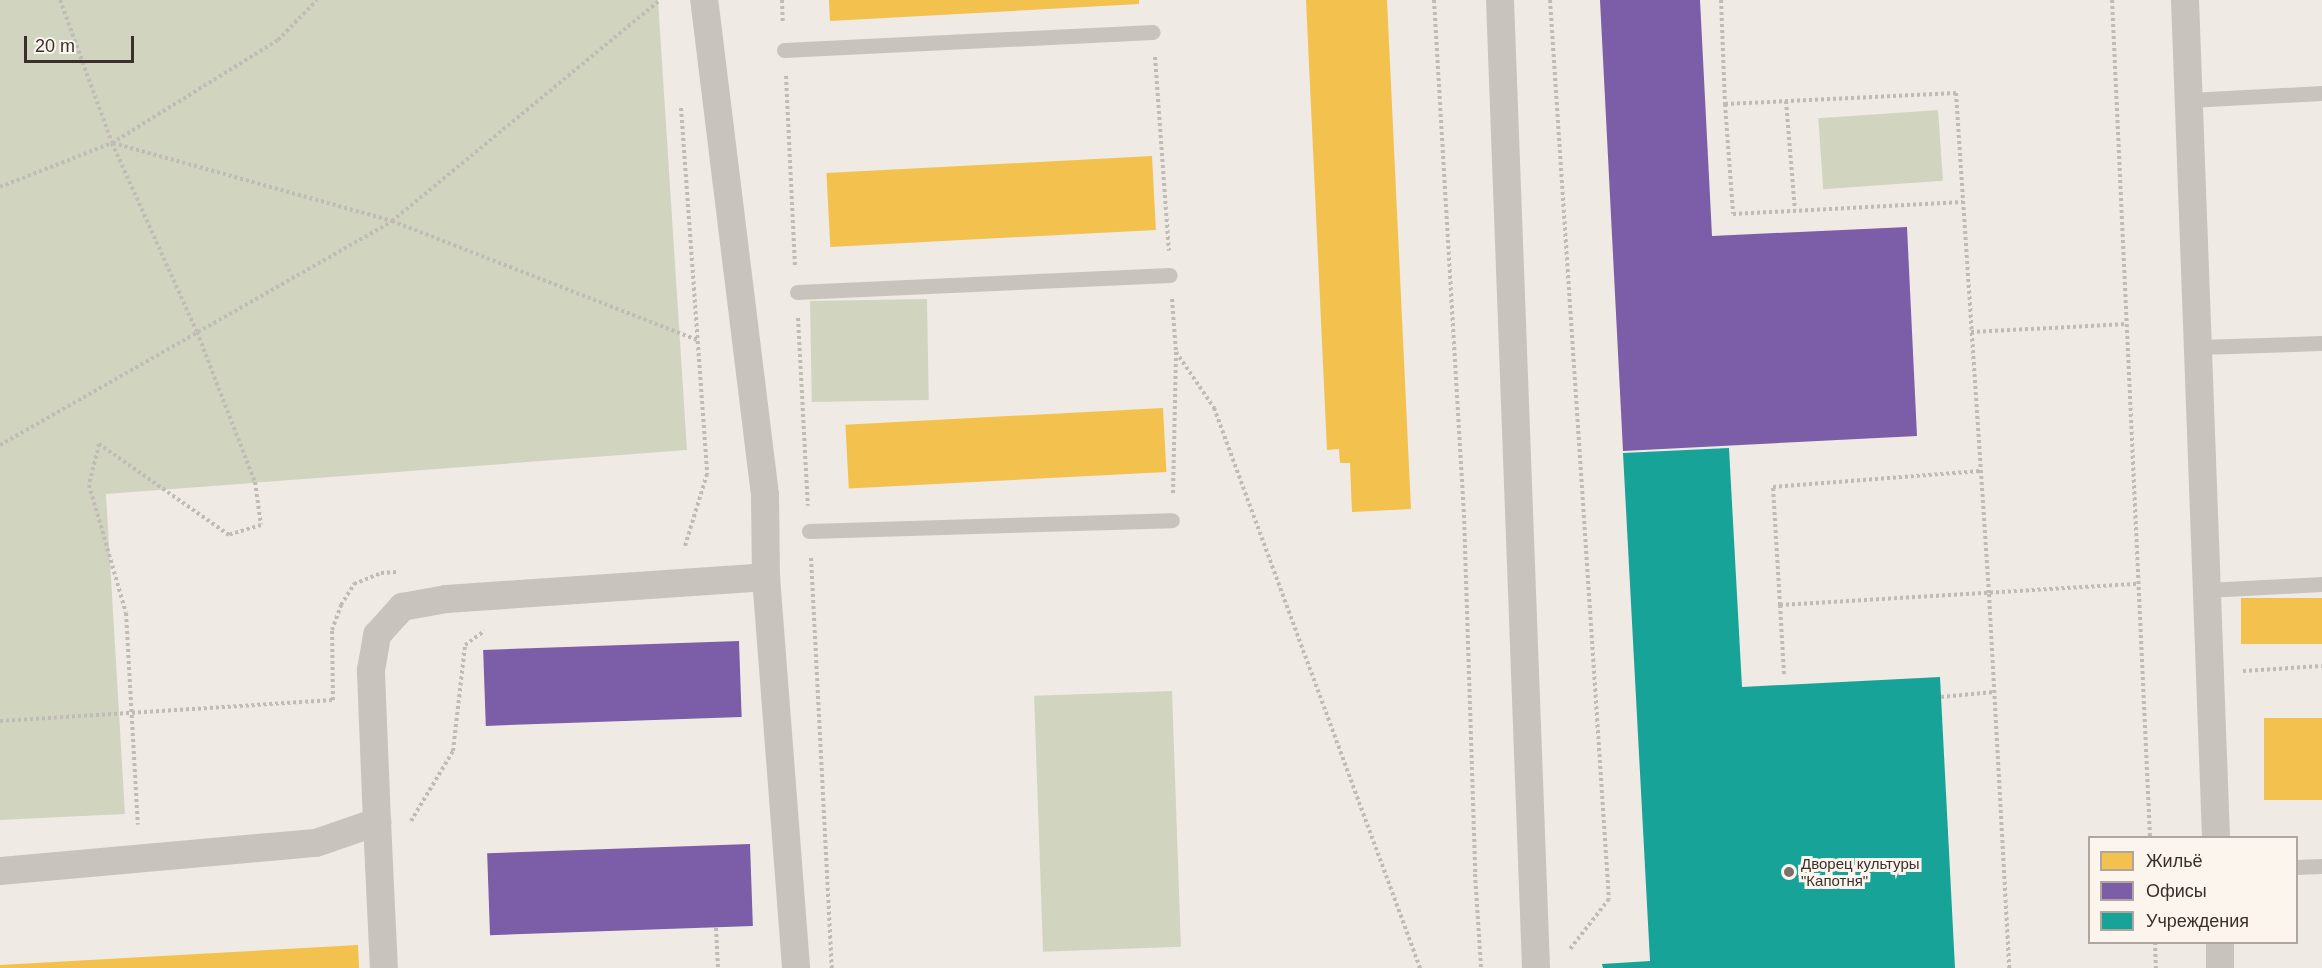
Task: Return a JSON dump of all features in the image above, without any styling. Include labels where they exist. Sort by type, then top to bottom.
[{"type":"street","points":[[704,0],[765,495],[766,577],[796,968]]},
{"type":"street","points":[[1500,0],[1536,968]]},
{"type":"street","points":[[2185,0],[2216,836]]},
{"type":"street","points":[[384,968],[370,670],[377,635],[402,607],[446,599],[766,577]]},
{"type":"street","points":[[0,871],[316,843],[377,822]]},
{"type":"street","points":[[2220,944],[2220,968]]},
{"type":"lane","points":[[784,50],[1153,32]]},
{"type":"lane","points":[[2189,100],[2322,93]]},
{"type":"lane","points":[[797,292],[1170,275]]},
{"type":"lane","points":[[2198,347],[2322,343]]},
{"type":"lane","points":[[809,531],[1172,520]]},
{"type":"lane","points":[[2207,590],[2322,584]]},
{"type":"lane","points":[[2298,867],[2322,866]]},
{"type":"path","points":[[60,0],[112,142],[197,332],[255,482],[261,525],[229,535],[99,444],[89,485],[126,613],[138,826]]},
{"type":"path","points":[[0,187],[112,142],[278,40],[317,0]]},
{"type":"path","points":[[0,445],[392,221],[660,0]]},
{"type":"path","points":[[782,0],[832,968]]},
{"type":"path","points":[[1434,0],[1464,515],[1475,874],[1481,968]]},
{"type":"path","points":[[1550,0],[1609,899],[1570,949],[1570,958]]},
{"type":"path","points":[[1721,0],[1725,104],[1733,214],[1963,202]]},
{"type":"path","points":[[2112,0],[2150,836]]},
{"type":"path","points":[[1725,104],[1956,93],[1989,594],[2009,968]]},
{"type":"path","points":[[1786,101],[1795,210]]},
{"type":"path","points":[[672,552],[684,551],[706,474],[699,341],[681,106]]},
{"type":"path","points":[[112,142],[392,221],[699,341]]},
{"type":"path","points":[[1971,332],[2127,324]]},
{"type":"path","points":[[1176,352],[1214,408],[1420,968]]},
{"type":"path","points":[[1784,674],[1773,487],[1980,471]]},
{"type":"path","points":[[0,721],[333,700],[332,630],[341,605],[354,584],[381,573],[405,571]]},
{"type":"path","points":[[1780,604],[2138,584]]},
{"type":"path","points":[[410,822],[453,751],[465,645],[490,626]]},
{"type":"path","points":[[2242,671],[2322,666]]},
{"type":"path","points":[[1941,697],[1994,692]]},
{"type":"path","points":[[716,928],[718,968]]},
{"type":"path","points":[[2155,944],[2156,968]]},
{"type":"green space","points":[[0,0],[658,0],[687,450],[106,494],[125,814],[0,820]]},
{"type":"green space","points":[[1938,110],[1943,181],[1823,189],[1818,118]]},
{"type":"green space","points":[[927,299],[929,400],[812,402],[810,301]]},
{"type":"green space","points":[[1172,691],[1181,947],[1043,952],[1034,696]]},
{"type":"building: Жильё","points":[[829,0],[1139,0],[1139,4],[830,21]]},
{"type":"building: Жильё","points":[[1306,0],[1387,0],[1411,509],[1352,512],[1350,463],[1340,463],[1339,449],[1327,450]]},
{"type":"building: Жильё","points":[[1152,156],[1156,230],[830,247],[826,173]]},
{"type":"building: Жильё","points":[[1163,408],[1166,472],[849,489],[845,425]]},
{"type":"building: Жильё","points":[[2241,598],[2322,598],[2322,644],[2241,644]]},
{"type":"building: Жильё","points":[[2264,718],[2322,718],[2322,800],[2264,800]]},
{"type":"building: Жильё","points":[[358,945],[359,968],[0,968],[0,965]]},
{"type":"building: Офисы","points":[[1600,0],[1700,0],[1712,236],[1907,227],[1917,436],[1623,451]]},
{"type":"building: Офисы","points":[[739,641],[742,717],[486,726],[483,650]]},
{"type":"building: Офисы","points":[[750,844],[753,926],[490,935],[487,853]]},
{"type":"building: Учреждения","points":[[1729,448],[1742,687],[1940,677],[1955,968],[1603,968],[1602,964],[1650,961],[1623,453]]},
{"type":"place","name":"Дворец культуры \"Капотня\"","points":[[1789,872]]}]
